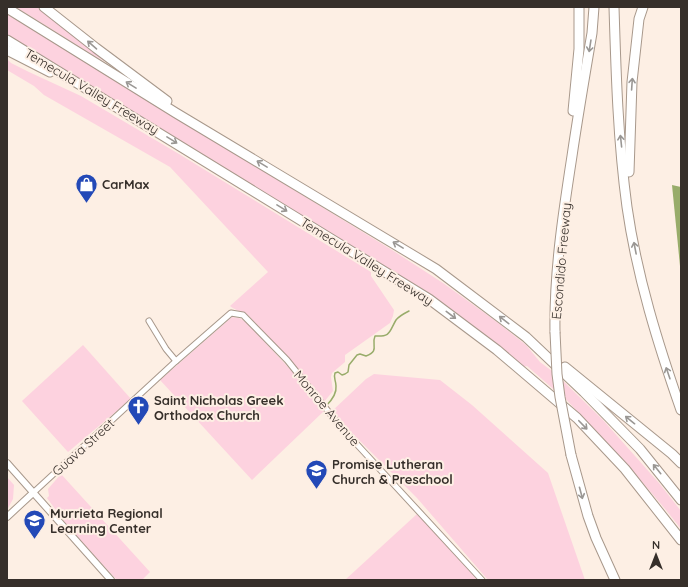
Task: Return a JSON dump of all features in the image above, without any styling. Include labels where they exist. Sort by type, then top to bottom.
[{"type":"highway","points":[[44,7],[168,102],[176,113]]},
{"type":"highway","points":[[566,191],[578,64],[579,7]]},
{"type":"highway","name":"Escondido Freeway","points":[[594,7],[592,33],[566,191],[555,302],[555,332],[557,374],[560,397],[572,455],[588,516],[615,580]]},
{"type":"highway","points":[[614,7],[620,132],[627,207],[647,302],[664,363],[681,410]]},
{"type":"highway","points":[[627,207],[632,82],[639,19],[643,7]]},
{"type":"highway","name":"Temecula Valley Freeway","points":[[7,8],[176,113],[436,269],[526,337],[584,392],[640,449],[681,500]]},
{"type":"highway","name":"Temecula Valley Freeway","points":[[7,40],[429,299],[497,350],[577,418],[625,469],[681,540]]},
{"type":"highway","points":[[7,50],[138,119]]},
{"type":"highway","points":[[526,337],[672,454],[681,463]]},
{"type":"street","name":"Guava Street","points":[[7,517],[176,361],[231,313]]},
{"type":"street","name":"Monroe Avenue","points":[[231,313],[243,316],[287,360],[340,426],[482,580]]},
{"type":"street","points":[[149,322],[166,349],[176,361]]},
{"type":"street","points":[[7,462],[111,580]]},
{"type":"shaded area","points":[[16,7],[37,7],[114,66],[93,55]]},
{"type":"shaded area","points":[[7,14],[392,250],[443,283],[526,345],[540,362],[556,374],[559,394],[527,366],[523,367],[511,356],[7,35]]},
{"type":"shaded area","points":[[7,59],[11,63],[29,72],[81,96],[179,154],[371,272],[371,276],[394,310],[393,316],[390,323],[345,355],[345,362],[332,373],[331,377],[333,391],[324,402],[311,385],[249,316],[230,306],[268,272],[170,167],[44,95],[34,86],[7,70]]},
{"type":"shaded area","points":[[672,185],[681,187],[681,276]]},
{"type":"shaded area","points":[[232,317],[239,318],[246,322],[302,382],[324,411],[252,480],[160,380]]},
{"type":"shaded area","points":[[83,345],[131,399],[68,452],[22,401]]},
{"type":"shaded area","points":[[374,374],[440,380],[472,405],[548,473],[585,580],[488,580],[417,498],[331,412],[366,379]]},
{"type":"shaded area","points":[[559,377],[603,420],[659,483],[681,511],[681,529],[638,477],[562,395]]},
{"type":"shaded area","points":[[61,474],[150,572],[142,580],[117,580],[72,532],[47,498],[49,496],[48,489]]},
{"type":"shaded area","points":[[7,477],[14,485],[13,499],[7,510]]},
{"type":"shaded area","points":[[417,514],[478,580],[345,580]]},
{"type":"waterway","points":[[326,406],[332,400],[336,392],[335,373],[338,372],[342,375],[345,374],[348,372],[349,365],[357,355],[360,354],[366,356],[373,352],[375,336],[387,335],[396,320],[409,311]]},
{"type":"place","name":"CarMax","points":[[87,204]]},
{"type":"place","name":"Saint Nicholas Greek Orthodox Church","points":[[139,426]]},
{"type":"place","name":"Promise Lutheran Church & Preschool","points":[[317,490]]},
{"type":"place","name":"Murrieta Regional Learning Center","points":[[34,540]]}]
